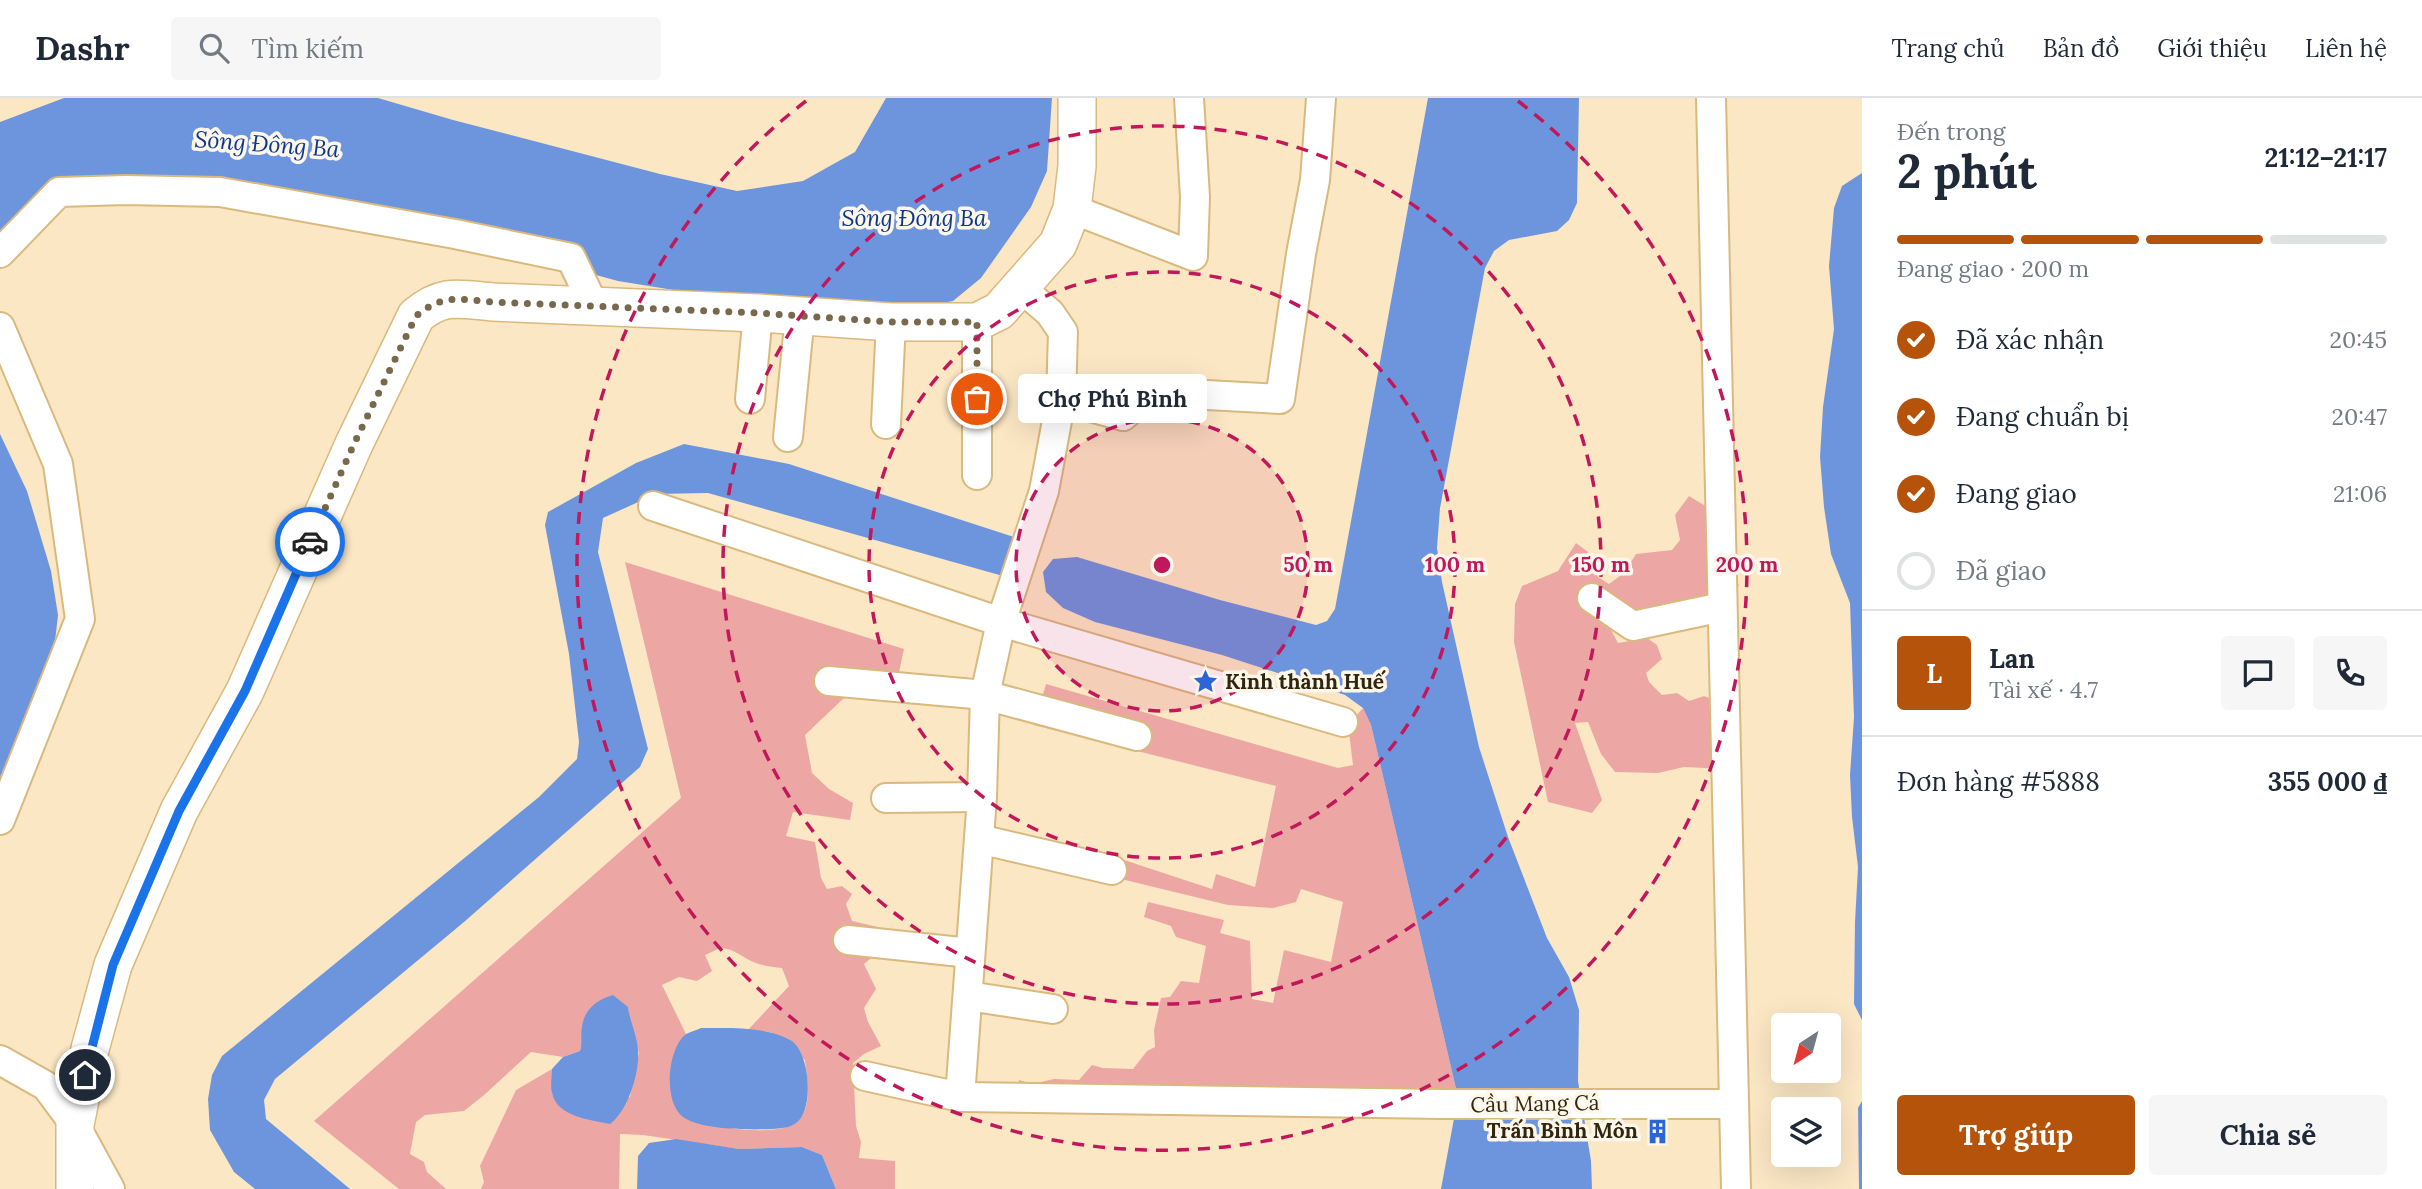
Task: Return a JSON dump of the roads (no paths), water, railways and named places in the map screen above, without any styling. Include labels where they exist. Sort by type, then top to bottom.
[{"type":"main road","points":[[75,1189],[75,1125],[90,1049],[113,965],[179,811],[245,691],[348,456],[416,316],[430,304],[450,298],[891,322],[977,322],[999,311],[1058,244],[1072,209],[1077,166],[1077,98]]},
{"type":"street","points":[[1072,209],[1193,256],[1195,197],[1189,98]]},
{"type":"street","points":[[1061,399],[1123,416],[1151,391],[1280,400],[1301,254],[1315,180],[1321,98]]},
{"type":"street","points":[[1711,98],[1736,1189]]},
{"type":"street","points":[[0,253],[59,192],[220,192],[455,234],[571,258],[594,306]]},
{"type":"street","points":[[960,1097],[982,797],[985,695],[1005,610],[1044,491],[1061,399],[1063,332],[1050,313],[1021,288]]},
{"type":"street","points":[[750,399],[758,313]]},
{"type":"street","points":[[789,437],[800,315]]},
{"type":"street","points":[[886,424],[891,322]]},
{"type":"street","points":[[977,322],[977,475]]},
{"type":"street","points":[[0,327],[58,464],[80,619],[0,820]]},
{"type":"street","points":[[653,506],[1005,610],[1343,722]]},
{"type":"street","points":[[1592,598],[1633,626],[1723,607]]},
{"type":"street","points":[[829,681],[985,695],[1137,736]]},
{"type":"street","points":[[886,798],[982,797]]},
{"type":"street","points":[[979,839],[1112,870]]},
{"type":"street","points":[[848,940],[970,953]]},
{"type":"street","points":[[968,996],[1053,1009]]},
{"type":"street","points":[[0,1060],[46,1086],[75,1125],[110,1189]]},
{"type":"street","name":"Cầu Mang Cá","points":[[865,1076],[960,1097],[1443,1104],[1734,1104]]},
{"type":"water","name":"Sông Đông Ba","points":[[64,98],[378,98],[660,174],[737,191],[803,181],[855,152],[886,98],[1052,98],[1047,171],[1031,207],[981,278],[953,301],[908,309],[692,293],[618,281],[420,227],[109,183],[0,237],[0,122]]},
{"type":"water","points":[[1428,98],[1579,98],[1577,203],[1569,220],[1557,231],[1509,240],[1494,251],[1485,268],[1440,508],[1437,548],[1442,582],[1479,747],[1508,837],[1547,938],[1569,977],[1579,1010],[1578,1081],[1591,1161],[1592,1189],[1441,1189],[1458,1097],[1371,725],[1363,708],[1345,695],[1222,655],[1095,622],[1063,608],[1046,592],[1043,572],[1053,559],[1077,557],[1220,600],[1316,625],[1327,621],[1335,609]]},
{"type":"water","points":[[1862,173],[1862,1020],[1854,1004],[1858,867],[1850,775],[1854,717],[1850,603],[1831,554],[1820,457],[1823,407],[1834,329],[1829,266],[1834,208],[1842,186]]},
{"type":"water","points":[[0,434],[27,491],[51,571],[58,615],[53,659],[0,815]]},
{"type":"water","points":[[684,444],[789,464],[1017,538],[1003,576],[708,493],[656,494],[603,518],[598,552],[648,749],[640,767],[464,922],[275,1079],[264,1100],[266,1119],[350,1189],[255,1189],[234,1172],[210,1130],[208,1099],[212,1075],[222,1056],[539,797],[577,759],[579,742],[569,654],[545,525],[548,512],[636,463]]},
{"type":"water","points":[[613,995],[628,1007],[638,1059],[635,1080],[627,1101],[610,1124],[568,1112],[555,1101],[551,1084],[552,1069],[563,1057],[580,1051],[581,1030],[589,1010],[597,1002]]},
{"type":"water","points":[[701,1028],[758,1030],[790,1040],[801,1054],[807,1076],[807,1100],[801,1118],[792,1126],[739,1129],[714,1127],[683,1117],[672,1100],[671,1063],[680,1041],[686,1034]]},
{"type":"water","points":[[1862,1101],[1862,1189],[1859,1189],[1858,1108]]},
{"type":"water","points":[[676,1139],[739,1149],[802,1147],[822,1155],[836,1189],[637,1189],[638,1156],[649,1143]]},
{"type":"place","name":"Chợ Phú Bình","points":[[977,399]]},
{"type":"place","name":"Kinh thành Huế","points":[[1205,682]]},
{"type":"place","name":"Trấn Bình Môn","points":[[1658,1131]]}]
